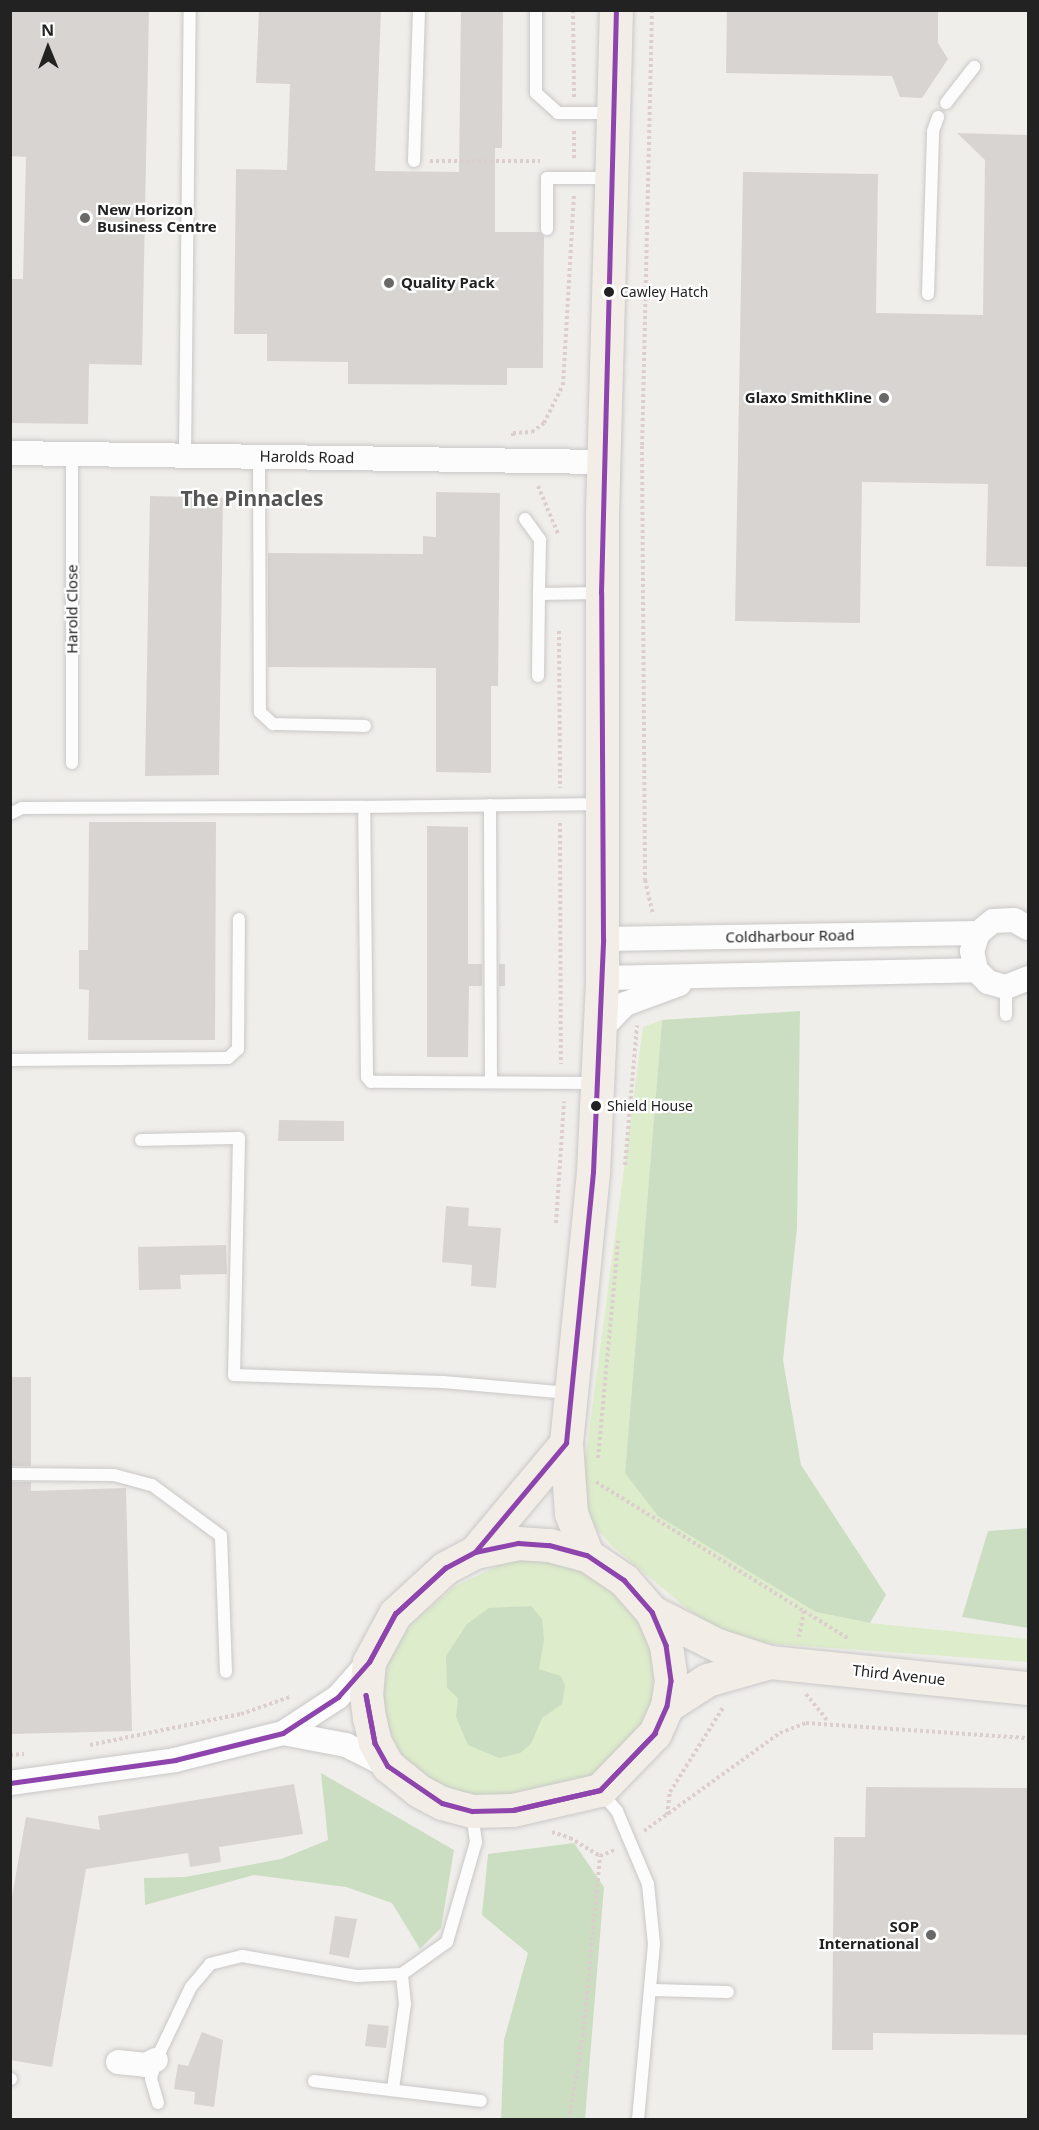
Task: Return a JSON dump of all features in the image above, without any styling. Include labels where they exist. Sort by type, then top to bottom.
[{"type":"main road","points":[[587,1555],[571,1513],[566,1443],[593,1172],[581,1084],[599,1031],[602,978],[601,593],[609,178],[616,10]]},
{"type":"main road","points":[[475,1552],[566,1443]]},
{"type":"main road","points":[[518,1543],[549,1545],[587,1555],[624,1580],[652,1612],[666,1645],[671,1681],[667,1706],[656,1733],[600,1790],[513,1810],[472,1811],[442,1803],[388,1766],[375,1743],[366,1695],[369,1662],[395,1614],[416,1592],[446,1568],[475,1552],[518,1543]]},
{"type":"main road","name":"Third Avenue","points":[[652,1612],[717,1645],[770,1662],[1029,1688]]},
{"type":"main road","name":"Third Avenue","points":[[667,1706],[707,1680],[770,1662]]},
{"type":"street","name":"Harolds Road","points":[[10,453],[603,462]]},
{"type":"street","name":"Coldharbour Road","points":[[603,939],[978,933],[1002,919],[1014,920],[1029,928]]},
{"type":"street","points":[[978,933],[972,951],[976,970],[988,982],[1006,987],[1029,978]]},
{"type":"street","points":[[602,978],[976,970]]},
{"type":"street","points":[[599,1031],[625,1004],[654,991],[713,975]]},
{"type":"street","points":[[10,1783],[175,1760],[283,1733],[338,1697],[369,1662]]},
{"type":"street","points":[[283,1733],[346,1745],[388,1766]]},
{"type":"street","points":[[118,2062],[146,2065],[156,2060]]},
{"type":"lane","points":[[185,456],[190,10]]},
{"type":"lane","points":[[414,160],[419,10]]},
{"type":"lane","points":[[536,10],[536,93],[558,113],[612,114]]},
{"type":"lane","points":[[946,103],[974,67]]},
{"type":"lane","points":[[928,294],[933,131],[938,117]]},
{"type":"lane","points":[[547,229],[547,178],[609,178]]},
{"type":"lane","name":"Harold Close","points":[[72,454],[72,763]]},
{"type":"lane","points":[[260,457],[260,712],[273,724],[365,726]]},
{"type":"lane","points":[[525,519],[540,540],[538,676]]},
{"type":"lane","points":[[539,594],[601,593]]},
{"type":"lane","points":[[10,814],[22,808],[603,804]]},
{"type":"lane","points":[[490,806],[491,1082]]},
{"type":"lane","points":[[364,807],[367,1077],[371,1082],[581,1084]]},
{"type":"lane","points":[[10,1060],[228,1058],[238,1049],[239,919]]},
{"type":"lane","points":[[1006,987],[1006,1015]]},
{"type":"lane","points":[[141,1140],[239,1138],[234,1375],[443,1382],[571,1393]]},
{"type":"lane","points":[[10,1474],[114,1475],[152,1485],[221,1536],[226,1672]]},
{"type":"lane","points":[[600,1790],[617,1811],[648,1884],[654,1944],[638,2120]]},
{"type":"lane","points":[[158,2103],[151,2078],[156,2060],[191,1987],[210,1964],[242,1956],[357,1976],[402,1974],[447,1942],[476,1842],[472,1811]]},
{"type":"lane","points":[[393,2089],[405,2004],[402,1974]]},
{"type":"lane","points":[[650,1990],[728,1992]]},
{"type":"lane","points":[[314,2081],[481,2101]]},
{"type":"path","points":[[512,460],[513,433],[532,432],[544,423],[563,385],[574,178],[573,10]]},
{"type":"path","points":[[652,10],[642,458],[645,880],[653,914]]},
{"type":"path","points":[[414,160],[551,161]]},
{"type":"path","points":[[562,161],[574,161]]},
{"type":"path","points":[[529,485],[538,485],[559,530],[559,540]]},
{"type":"path","points":[[556,1236],[581,1084],[561,1059],[559,594]]},
{"type":"path","points":[[624,1168],[638,1017]]},
{"type":"path","points":[[598,1483],[618,1238]]},
{"type":"path","points":[[590,1482],[598,1483],[852,1641]]},
{"type":"path","points":[[798,1643],[804,1611]]},
{"type":"path","points":[[799,1685],[828,1721]]},
{"type":"path","points":[[80,1747],[242,1714],[301,1691]]},
{"type":"path","points":[[667,1816],[670,1792],[726,1702]]},
{"type":"path","points":[[650,1827],[780,1733],[806,1723],[828,1721],[1029,1738]]},
{"type":"path","points":[[10,1755],[27,1754]]},
{"type":"path","points":[[569,2120],[583,2036],[600,1856]]},
{"type":"green space","points":[[800,1011],[797,1228],[783,1360],[801,1465],[886,1595],[870,1623],[816,1612],[658,1516],[625,1473],[662,1020]]},
{"type":"green space","points":[[662,1020],[625,1473],[816,1612],[870,1623],[1028,1639],[1028,1662],[734,1641],[690,1611],[611,1545],[587,1518],[582,1484],[643,1027]]},
{"type":"green space","points":[[1028,1528],[1028,1628],[962,1617],[988,1531]]},
{"type":"green space","points":[[554,1560],[583,1571],[613,1594],[645,1630],[655,1656],[651,1711],[611,1766],[577,1783],[537,1795],[471,1800],[416,1773],[399,1752],[387,1723],[383,1694],[388,1664],[400,1639],[420,1616],[454,1587],[506,1562]]},
{"type":"green space","points":[[531,1606],[542,1619],[544,1639],[539,1669],[561,1676],[565,1686],[562,1704],[542,1718],[531,1744],[520,1753],[499,1758],[468,1745],[456,1717],[458,1698],[447,1688],[446,1656],[467,1624],[489,1608]]},
{"type":"green space","points":[[321,1773],[454,1850],[441,1928],[420,1949],[392,1903],[346,1887],[254,1875],[145,1905],[144,1878],[185,1877],[281,1859],[328,1840]]},
{"type":"green space","points":[[574,1843],[604,1887],[585,2119],[501,2119],[504,2040],[528,1953],[482,1915],[488,1854]]},
{"type":"building","name":"New Horizon Business Centre","points":[[10,10],[149,10],[142,365],[89,364],[88,424],[10,423],[10,279],[23,279],[26,157],[10,156]]},
{"type":"building","name":"Quality Pack","points":[[259,10],[381,10],[375,171],[459,172],[461,10],[503,10],[502,148],[495,148],[495,232],[540,232],[544,236],[543,368],[507,368],[507,385],[348,384],[348,362],[267,361],[267,334],[234,334],[236,169],[287,170],[290,84],[256,83]]},
{"type":"building","points":[[727,10],[938,10],[938,43],[948,59],[922,98],[900,97],[892,76],[726,73]]},
{"type":"building","name":"Glaxo SmithKline","points":[[957,133],[1029,135],[1029,567],[986,566],[988,484],[862,482],[860,623],[735,621],[743,172],[878,174],[876,313],[983,315],[985,160]]},
{"type":"building","points":[[436,492],[500,493],[498,686],[491,686],[491,773],[436,772],[436,668],[268,667],[268,553],[423,554],[423,536],[436,537]]},
{"type":"building","points":[[150,496],[223,498],[219,775],[145,776]]},
{"type":"building","points":[[89,822],[216,822],[215,1040],[88,1040],[89,990],[79,989],[79,950],[88,950]]},
{"type":"building","points":[[427,826],[468,827],[468,964],[482,964],[482,986],[469,986],[468,1057],[427,1057]]},
{"type":"building","points":[[499,964],[505,964],[505,986],[499,986]]},
{"type":"building","points":[[279,1120],[344,1121],[344,1141],[278,1141]]},
{"type":"building","points":[[446,1206],[469,1208],[468,1226],[501,1228],[496,1288],[471,1286],[472,1265],[442,1262]]},
{"type":"building","points":[[226,1245],[227,1274],[180,1275],[181,1289],[139,1290],[138,1247]]},
{"type":"building","points":[[10,1377],[31,1377],[31,1466],[10,1466]]},
{"type":"building","points":[[10,1482],[31,1482],[31,1491],[126,1488],[132,1731],[10,1734]]},
{"type":"building","points":[[294,1784],[303,1834],[219,1847],[221,1862],[190,1867],[188,1853],[86,1869],[52,2067],[10,2060],[10,1908],[26,1817],[100,1830],[98,1816]]},
{"type":"building","name":"SOP International","points":[[866,1787],[1029,1788],[1029,2035],[873,2033],[873,2050],[832,2050],[834,1837],[865,1837]]},
{"type":"building","points":[[335,1916],[357,1919],[349,1958],[329,1954]]},
{"type":"building","points":[[368,2024],[389,2026],[386,2048],[365,2046]]},
{"type":"building","points":[[202,2032],[223,2040],[214,2107],[194,2104],[195,2092],[174,2089],[178,2064],[188,2066]]},
{"type":"transit line","points":[[475,1552],[566,1443],[593,1172],[603,939],[601,593],[616,10]]},
{"type":"transit line","points":[[445,1568],[475,1552],[518,1543],[549,1545],[587,1555],[624,1580],[652,1612],[666,1645],[671,1681],[667,1706],[655,1733]]},
{"type":"transit line","points":[[395,1614],[445,1568]]},
{"type":"transit line","points":[[395,1614],[445,1568]]},
{"type":"transit line","points":[[369,1662],[395,1614]]},
{"type":"transit line","points":[[369,1662],[395,1614]]},
{"type":"transit line","points":[[10,1783],[175,1760],[283,1733],[338,1697],[369,1662]]},
{"type":"transit line","points":[[366,1695],[375,1743]]},
{"type":"transit line","points":[[366,1695],[375,1743]]},
{"type":"transit line","points":[[600,1790],[655,1733]]},
{"type":"transit line","points":[[600,1790],[655,1733]]},
{"type":"transit line","points":[[375,1743],[388,1766],[442,1803],[472,1811],[513,1810]]},
{"type":"transit line","points":[[513,1810],[600,1790]]},
{"type":"transit line","points":[[513,1810],[600,1790]]},
{"type":"place","name":"New Horizon Business Centre","points":[[85,218]]},
{"type":"place","name":"Quality Pack","points":[[389,283]]},
{"type":"place","name":"Cawley Hatch","points":[[609,292]]},
{"type":"place","name":"Glaxo SmithKline","points":[[884,398]]},
{"type":"place","name":"Shield House","points":[[596,1106]]},
{"type":"place","name":"SOP International","points":[[931,1935]]},
{"type":"district","name":"The Pinnacles","points":[[252,498]]}]
